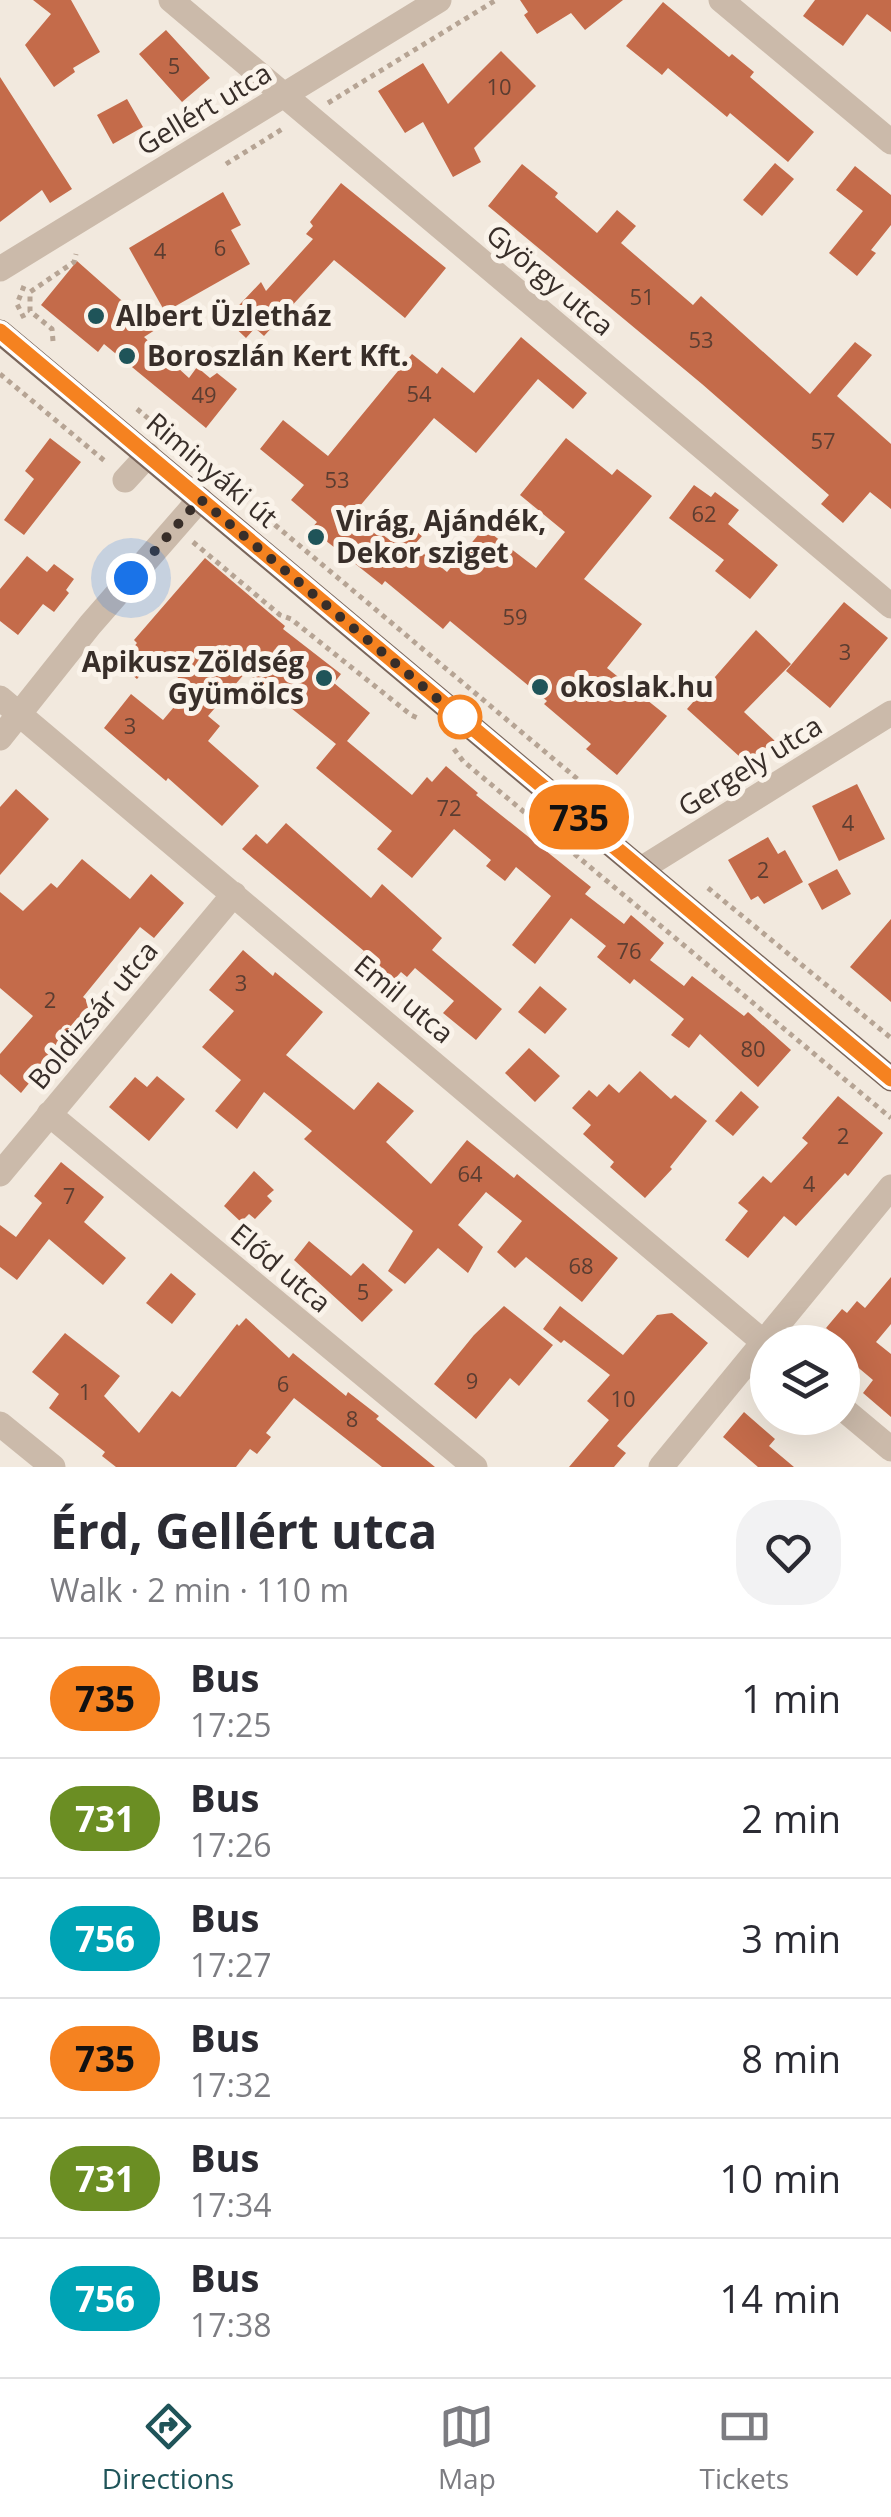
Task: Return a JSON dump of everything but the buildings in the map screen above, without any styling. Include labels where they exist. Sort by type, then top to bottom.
[{"type":"main road","name":"Riminyáki út","points":[[0,332],[891,1079]]},
{"type":"street","name":"György utca","points":[[171,0],[891,606]]},
{"type":"street","name":"Gellért utca","points":[[0,268],[439,0]]},
{"type":"street","points":[[721,0],[891,142]]},
{"type":"street","points":[[126,480],[148,455]]},
{"type":"street","points":[[0,738],[10,707],[90,625],[200,499]]},
{"type":"street","name":"Emil utca","points":[[10,707],[750,1330]]},
{"type":"street","name":"Gergely utca","points":[[641,869],[891,713]]},
{"type":"street","name":"Boldizsár utca","points":[[0,1174],[234,894]]},
{"type":"street","name":"Előd utca","points":[[49,1114],[476,1467]]},
{"type":"street","points":[[781,1325],[891,1186]]},
{"type":"street","points":[[661,1467],[750,1363]]},
{"type":"street","points":[[860,1423],[891,1449]]},
{"type":"street","points":[[0,1424],[53,1467]]},
{"type":"path","points":[[222,167],[305,112],[328,103],[496,0]]},
{"type":"path","points":[[53,341],[52,328],[30,311],[30,292],[74,262],[76,254],[29,282],[18,294],[24,318],[66,352]]},
{"type":"path","points":[[0,374],[126,480]]},
{"type":"path","points":[[136,408],[608,804]]},
{"type":"path","points":[[176,527],[280,614],[292,618],[433,729]]},
{"type":"path","points":[[446,740],[463,761],[638,910],[891,1118]]},
{"type":"path","points":[[698,880],[891,1038]]},
{"type":"bus line","name":"735","points":[[0,331],[891,1079]]},
{"type":"place","name":"Albert Üzletház","points":[[96,316]]},
{"type":"place","name":"Boroszlán Kert Kft.","points":[[127,356]]},
{"type":"place","name":"Virág, Ajándék, Dekor sziget","points":[[316,537]]},
{"type":"place","name":"Apikusz Zöldség Gyümölcs","points":[[324,678]]},
{"type":"place","name":"okoslak.hu","points":[[540,687]]},
{"type":"route","points":[[131,578],[200,499],[464,721],[460,717]]}]
